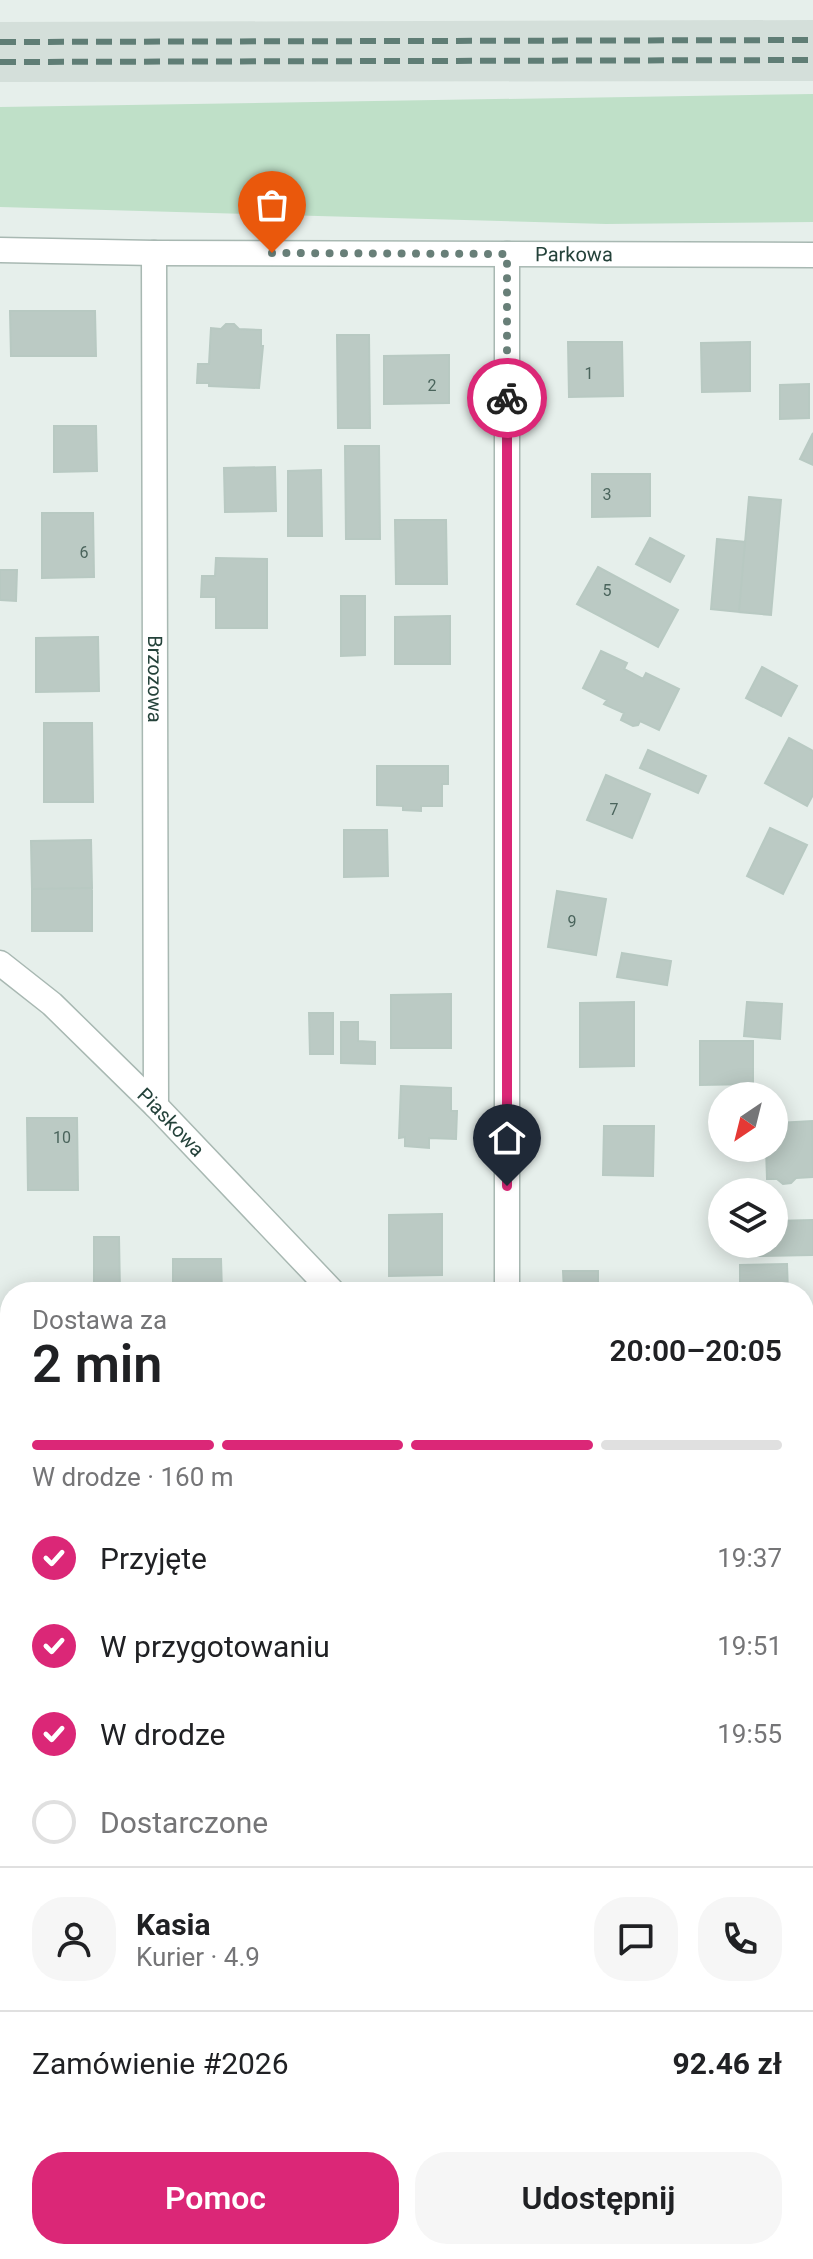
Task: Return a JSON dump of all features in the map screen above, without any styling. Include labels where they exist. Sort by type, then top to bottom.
[{"type":"street","name":"Parkowa","points":[[0,250],[813,255]]},
{"type":"street","name":"Brzozowa","points":[[154,253],[156,1106]]},
{"type":"street","points":[[507,254],[507,1282]]},
{"type":"street","name":"Piaskowa","points":[[0,963],[52,1004],[156,1106],[323,1282]]},
{"type":"shaded area","points":[[813,20],[813,81],[0,82],[0,22]]},
{"type":"green space","points":[[813,94],[813,222],[606,224],[0,207],[0,107]]},
{"type":"building","points":[[10,311],[95,311],[96,356],[11,356]]},
{"type":"building","points":[[226,324],[234,324],[239,329],[261,330],[263,346],[259,388],[197,383],[198,364],[209,364],[211,328],[221,329]]},
{"type":"building","points":[[337,335],[369,335],[370,428],[338,428]]},
{"type":"building","points":[[568,342],[622,342],[623,396],[569,397]]},
{"type":"building","points":[[750,342],[750,391],[702,392],[701,343]]},
{"type":"building","points":[[449,355],[449,403],[384,404],[384,356]]},
{"type":"building","points":[[809,384],[809,418],[780,419],[780,385]]},
{"type":"building","points":[[54,426],[96,426],[97,471],[54,472]]},
{"type":"building","points":[[813,433],[813,465],[800,459]]},
{"type":"building","points":[[345,446],[379,446],[380,539],[346,539]]},
{"type":"building","points":[[275,467],[276,511],[225,512],[224,468]]},
{"type":"building","points":[[321,470],[322,536],[288,536],[288,471]]},
{"type":"building","points":[[592,474],[650,474],[650,516],[592,517]]},
{"type":"building","points":[[749,497],[781,500],[771,615],[739,612]]},
{"type":"building","points":[[42,513],[93,513],[94,577],[42,578]]},
{"type":"building","points":[[395,520],[446,520],[447,584],[396,584]]},
{"type":"building","points":[[650,538],[684,556],[670,582],[636,564]]},
{"type":"building","points":[[717,539],[745,542],[739,612],[711,609]]},
{"type":"building","points":[[216,558],[267,559],[267,628],[216,628],[216,597],[201,597],[202,576],[215,576]]},
{"type":"building","points":[[598,567],[678,610],[658,647],[577,604]]},
{"type":"building","points":[[0,570],[17,570],[16,601],[0,600]]},
{"type":"building","points":[[341,596],[365,596],[365,655],[341,656]]},
{"type":"building","points":[[450,616],[450,664],[395,664],[395,617]]},
{"type":"building","points":[[98,637],[99,691],[36,692],[36,638]]},
{"type":"building","points":[[601,651],[627,663],[624,669],[643,679],[646,673],[679,689],[659,730],[640,721],[633,726],[621,720],[624,713],[604,704],[607,700],[583,688]]},
{"type":"building","points":[[762,667],[797,686],[781,716],[746,698]]},
{"type":"building","points":[[44,723],[92,723],[93,802],[44,802]]},
{"type":"building","points":[[789,738],[813,751],[813,795],[807,806],[765,783]]},
{"type":"building","points":[[648,750],[706,776],[698,793],[640,768]]},
{"type":"building","points":[[377,766],[448,766],[448,784],[442,784],[442,806],[421,806],[421,811],[403,810],[403,806],[377,805]]},
{"type":"building","points":[[606,775],[650,794],[632,838],[587,820]]},
{"type":"building","points":[[770,828],[807,845],[783,894],[747,876]]},
{"type":"building","points":[[344,830],[387,830],[388,876],[344,877]]},
{"type":"building","points":[[91,840],[92,888],[32,889],[31,841]]},
{"type":"building","points":[[92,888],[92,931],[32,931],[32,889]]},
{"type":"building","points":[[557,891],[606,899],[596,955],[548,947]]},
{"type":"building","points":[[622,953],[671,961],[667,985],[617,977]]},
{"type":"building","points":[[451,994],[451,1048],[391,1048],[391,995]]},
{"type":"building","points":[[634,1002],[634,1066],[580,1067],[580,1003]]},
{"type":"building","points":[[747,1002],[782,1004],[780,1039],[744,1036]]},
{"type":"building","points":[[309,1013],[333,1013],[333,1054],[310,1054]]},
{"type":"building","points":[[341,1022],[358,1022],[358,1041],[375,1042],[375,1064],[341,1063]]},
{"type":"building","points":[[700,1041],[753,1041],[753,1082],[708,1082],[708,1085],[700,1085]]},
{"type":"building","points":[[401,1086],[451,1088],[451,1111],[457,1111],[456,1139],[429,1138],[429,1148],[405,1146],[405,1137],[399,1138]]},
{"type":"building","points":[[27,1118],[77,1118],[78,1190],[28,1190]]},
{"type":"building","points":[[812,1121],[813,1177],[796,1178],[788,1183],[788,1178],[767,1178],[766,1162],[788,1162],[788,1122]]},
{"type":"building","points":[[604,1126],[654,1126],[653,1176],[603,1175]]},
{"type":"building","points":[[442,1214],[442,1275],[389,1276],[389,1215]]},
{"type":"building","points":[[813,1220],[813,1255],[788,1255],[788,1221]]},
{"type":"building","points":[[94,1237],[119,1237],[120,1282],[94,1282]]},
{"type":"building","points":[[173,1259],[221,1259],[222,1282],[173,1282]]},
{"type":"building","points":[[787,1264],[788,1282],[740,1282],[740,1265]]},
{"type":"building","points":[[563,1271],[598,1271],[598,1282],[564,1282]]},
{"type":"railway","points":[[0,42],[813,40]]},
{"type":"railway","points":[[0,62],[813,60]]},
{"type":"way so far","points":[[272,253],[507,254],[507,398]]},
{"type":"route","points":[[507,398],[507,1186]]}]
